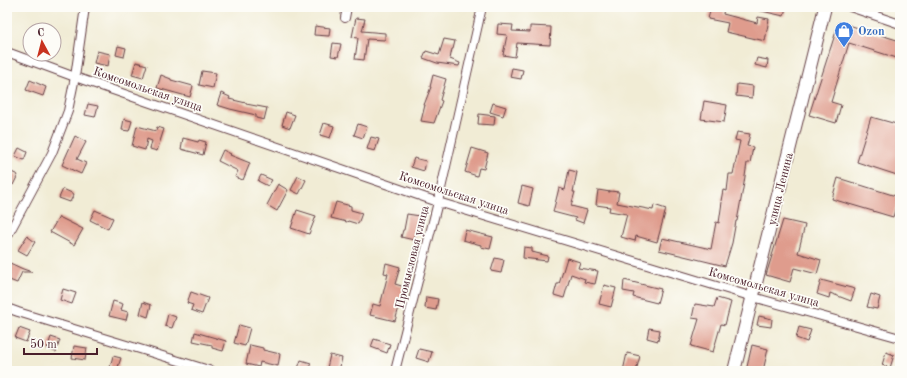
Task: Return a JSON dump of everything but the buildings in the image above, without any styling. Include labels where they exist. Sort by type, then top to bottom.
[{"type":"street","points":[[7,237],[52,153],[68,111],[75,77],[85,7]]},
{"type":"street","points":[[345,18],[347,7]]},
{"type":"street","name":"Промысловая улица","points":[[395,371],[438,202],[482,7]]},
{"type":"street","name":"улица Ленина","points":[[734,371],[825,7]]},
{"type":"street","points":[[850,7],[900,24]]},
{"type":"street","name":"Комсомольская улица","points":[[7,52],[75,77],[438,202],[753,297],[900,338]]},
{"type":"street","points":[[7,308],[212,371]]},
{"type":"place","name":"Ozon","points":[[844,48]]}]
